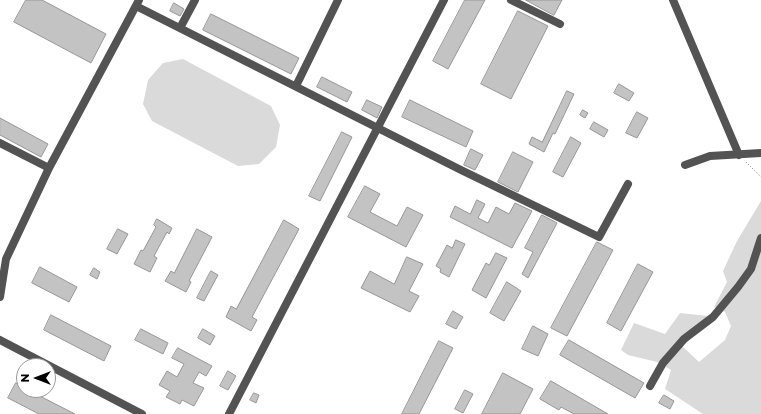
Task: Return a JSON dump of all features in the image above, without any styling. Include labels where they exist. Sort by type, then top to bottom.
[{"type":"lane","points":[[180,28],[195,0]]},
{"type":"lane","points":[[296,86],[338,0]]},
{"type":"lane","points":[[229,414],[444,0]]},
{"type":"lane","points":[[511,0],[560,24]]},
{"type":"lane","points":[[673,0],[739,155]]},
{"type":"lane","points":[[0,271],[3,258],[49,168],[137,3],[180,28],[598,237],[628,184]]},
{"type":"lane","points":[[0,143],[49,168]]},
{"type":"lane","points":[[685,165],[710,156],[761,153]]},
{"type":"lane","points":[[650,386],[663,363],[679,345],[713,317],[738,287],[751,269],[761,238]]},
{"type":"lane","points":[[0,297],[3,258]]},
{"type":"lane","points":[[0,340],[142,414]]},
{"type":"path","points":[[739,155],[761,177]]},
{"type":"shaded area","points":[[183,59],[271,106],[280,125],[276,147],[259,164],[238,166],[152,121],[143,104],[148,80],[163,63]]},
{"type":"shaded area","points":[[761,201],[761,414],[703,414],[665,389],[671,370],[657,362],[628,355],[621,350],[634,323],[665,334],[680,313],[708,316],[680,340],[683,347],[699,362],[725,340],[731,326],[725,312],[714,307],[727,282],[723,271],[737,241]]},
{"type":"building","points":[[26,0],[42,0],[106,34],[91,63],[14,22]]},
{"type":"building","points":[[465,0],[485,0],[448,69],[433,61]]},
{"type":"building","points":[[526,0],[562,0],[554,15]]},
{"type":"building","points":[[174,3],[184,9],[180,16],[170,11]]},
{"type":"building","points":[[518,11],[548,26],[511,99],[481,84]]},
{"type":"building","points":[[211,14],[299,58],[291,74],[203,30]]},
{"type":"building","points":[[322,77],[352,92],[347,102],[317,87]]},
{"type":"building","points":[[619,84],[634,93],[629,101],[614,93]]},
{"type":"building","points":[[567,91],[574,94],[555,134],[553,133],[544,152],[529,144],[532,137],[542,142]]},
{"type":"building","points":[[367,100],[382,107],[377,118],[362,110]]},
{"type":"building","points":[[410,100],[473,131],[466,147],[402,117]]},
{"type":"building","points":[[583,110],[588,113],[585,118],[580,115]]},
{"type":"building","points":[[637,112],[648,118],[637,138],[626,133]]},
{"type":"building","points":[[0,118],[48,144],[41,157],[0,135]]},
{"type":"building","points":[[594,122],[608,130],[604,137],[590,129]]},
{"type":"building","points":[[342,132],[352,137],[320,201],[309,196]]},
{"type":"building","points":[[571,137],[581,143],[563,177],[553,172]]},
{"type":"building","points":[[471,149],[483,155],[475,170],[464,165]]},
{"type":"building","points":[[513,152],[533,162],[518,192],[498,182]]},
{"type":"building","points":[[365,186],[380,194],[370,212],[397,226],[407,207],[423,215],[406,247],[348,217]]},
{"type":"building","points":[[477,200],[485,204],[478,218],[488,223],[496,207],[509,214],[515,203],[532,211],[512,248],[450,217],[455,206],[470,214]]},
{"type":"building","points":[[542,215],[557,223],[528,278],[522,274],[533,252],[525,248]]},
{"type":"building","points":[[157,219],[172,228],[169,234],[167,232],[154,256],[157,258],[150,272],[134,264],[156,227],[154,225]]},
{"type":"building","points":[[284,220],[299,229],[252,317],[257,320],[251,331],[226,317],[231,306],[236,309]]},
{"type":"building","points":[[118,229],[128,234],[117,254],[107,249]]},
{"type":"building","points":[[197,229],[212,237],[189,281],[191,282],[186,292],[165,281],[171,271],[174,273]]},
{"type":"building","points":[[456,240],[465,244],[449,277],[440,272],[441,269],[436,266],[447,245],[452,248]]},
{"type":"building","points":[[597,242],[613,250],[567,336],[551,328]]},
{"type":"building","points":[[496,253],[507,258],[486,298],[472,290],[486,263],[489,265]]},
{"type":"building","points":[[407,257],[423,264],[409,291],[419,296],[410,312],[361,288],[370,271],[394,284]]},
{"type":"building","points":[[638,264],[653,272],[621,331],[607,323]]},
{"type":"building","points":[[40,267],[77,287],[69,302],[32,283]]},
{"type":"building","points":[[94,268],[100,272],[97,279],[90,275]]},
{"type":"building","points":[[211,271],[218,275],[204,301],[197,298]]},
{"type":"building","points":[[507,282],[521,291],[504,321],[490,313]]},
{"type":"building","points":[[453,311],[463,317],[456,329],[446,324]]},
{"type":"building","points":[[51,315],[111,346],[104,361],[44,330]]},
{"type":"building","points":[[533,326],[548,334],[538,356],[522,349]]},
{"type":"building","points":[[141,329],[168,343],[163,354],[135,340]]},
{"type":"building","points":[[203,329],[215,336],[210,345],[198,338]]},
{"type":"building","points":[[569,340],[644,383],[635,398],[560,355]]},
{"type":"building","points":[[439,341],[453,348],[419,414],[402,414]]},
{"type":"building","points":[[178,348],[212,366],[206,376],[199,372],[193,383],[204,388],[194,406],[182,400],[180,404],[166,397],[170,391],[159,385],[167,371],[177,377],[184,364],[172,358]]},
{"type":"building","points":[[228,371],[236,376],[228,390],[220,386]]},
{"type":"building","points":[[503,373],[533,389],[520,414],[482,414]]},
{"type":"building","points":[[551,381],[608,414],[574,414],[561,407],[559,410],[540,399]]},
{"type":"building","points":[[16,383],[16,398],[44,398],[75,414],[39,414],[8,398]]},
{"type":"building","points":[[465,390],[473,394],[463,413],[455,409]]},
{"type":"building","points":[[254,393],[259,395],[256,403],[250,400]]},
{"type":"building","points":[[664,395],[674,401],[670,409],[659,403]]}]
